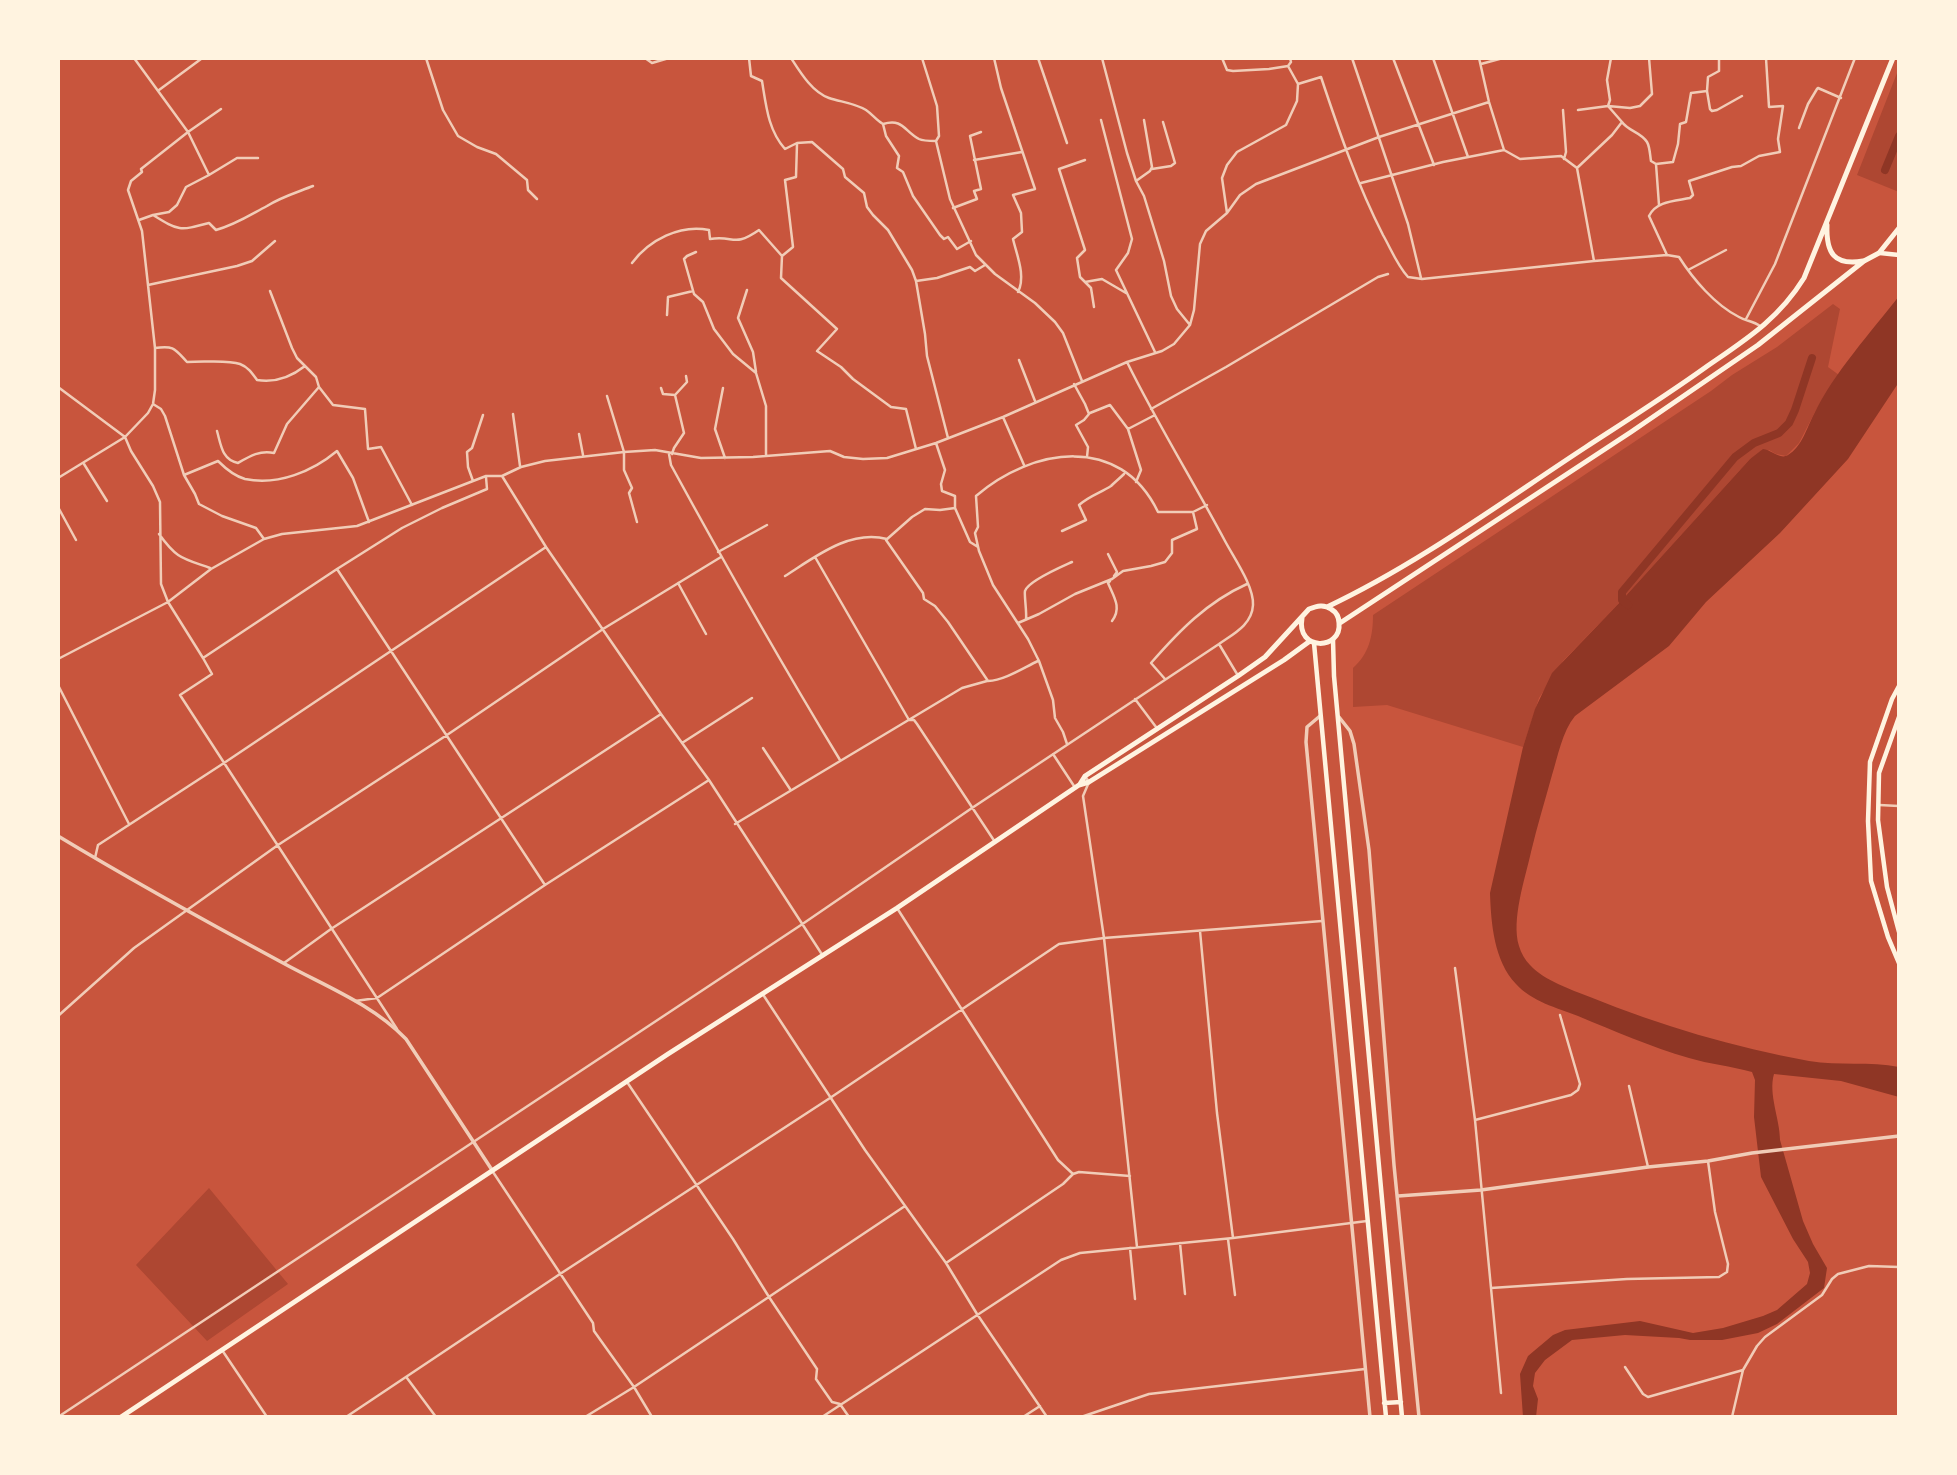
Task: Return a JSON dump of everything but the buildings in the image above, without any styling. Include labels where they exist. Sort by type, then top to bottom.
[{"type":"highway","points":[[1327,607],[1367,588],[1478,518],[1678,387],[1762,328],[1795,292],[1804,278],[1893,58]]},
{"type":"highway","points":[[1828,219],[1828,244],[1832,253],[1842,262],[1864,261]]},
{"type":"highway","points":[[1340,623],[1749,352],[1864,261],[1879,253],[1899,228]]},
{"type":"highway","points":[[121,1417],[762,992],[897,908],[1077,787],[1157,729],[1265,657],[1305,613],[1315,606],[1327,607],[1336,613],[1339,629],[1332,640],[1320,644],[1312,642],[1302,631],[1302,618]]},
{"type":"highway","points":[[1087,779],[1312,642]]},
{"type":"main road","points":[[1879,253],[1899,255]]},
{"type":"main road","points":[[1332,640],[1402,1416]]},
{"type":"main road","points":[[1312,642],[1386,1417]]},
{"type":"main road","points":[[1899,686],[1870,762],[1868,821],[1871,881],[1888,937],[1899,962]]},
{"type":"main road","points":[[1899,717],[1879,773],[1878,820],[1886,887],[1899,932]]},
{"type":"main road","points":[[1384,1403],[1401,1402]]},
{"type":"street","points":[[134,58],[188,132],[209,175]]},
{"type":"street","points":[[426,58],[443,110],[458,136],[496,154],[527,180],[528,190],[537,199]]},
{"type":"street","points":[[645,58],[652,63],[669,58]]},
{"type":"street","points":[[749,58],[751,76],[762,80],[769,120],[777,140],[785,149],[812,142],[843,169],[845,177],[864,193],[867,207],[900,247],[916,281],[927,356],[948,438]]},
{"type":"street","points":[[791,58],[816,91],[826,97],[868,111],[883,124],[891,121],[899,123],[920,140],[936,141]]},
{"type":"street","points":[[922,58],[938,114],[939,136],[936,141],[953,208],[976,255],[995,274],[1035,303],[1055,322],[1063,332],[1082,381]]},
{"type":"street","points":[[994,58],[1035,188],[1013,195],[1021,213],[1022,232],[1013,239],[1021,271],[1021,287],[1018,292]]},
{"type":"street","points":[[1038,58],[1067,143]]},
{"type":"street","points":[[1102,58],[1136,181],[1164,261],[1171,296],[1177,309],[1190,325]]},
{"type":"street","points":[[1222,58],[1227,70],[1233,71],[1288,66],[1292,62],[1290,58]]},
{"type":"street","points":[[1352,58],[1408,224],[1422,279]]},
{"type":"street","points":[[1393,58],[1434,165]]},
{"type":"street","points":[[1433,58],[1468,157]]},
{"type":"street","points":[[1479,58],[1504,150]]},
{"type":"street","points":[[1480,64],[1503,58]]},
{"type":"street","points":[[1608,106],[1610,100],[1607,80],[1611,58]]},
{"type":"street","points":[[1578,110],[1640,106],[1652,94],[1649,58]]},
{"type":"street","points":[[1719,58],[1719,71],[1707,77],[1710,109],[1713,111],[1742,96]]},
{"type":"street","points":[[1667,255],[1649,216],[1651,211],[1659,205],[1690,198],[1693,195],[1689,181],[1741,166],[1759,156],[1780,152],[1778,139],[1783,106],[1769,107],[1766,58]]},
{"type":"street","points":[[1745,319],[1775,264],[1855,58]]},
{"type":"street","points":[[158,91],[201,59]]},
{"type":"street","points":[[1227,213],[1222,178],[1227,165],[1237,152],[1286,125],[1297,101],[1298,84],[1288,66]]},
{"type":"street","points":[[1298,84],[1321,77],[1346,151],[1371,211],[1402,271],[1408,277],[1422,279],[1667,255],[1679,257],[1693,279],[1712,298],[1739,318],[1754,321],[1762,328]]},
{"type":"street","points":[[1799,128],[1808,104],[1818,88],[1841,98]]},
{"type":"street","points":[[1608,106],[1628,130],[1647,143],[1651,161],[1656,164],[1673,162],[1680,124],[1686,122],[1691,93],[1707,91]]},
{"type":"street","points":[[58,659],[168,602],[211,569],[264,539],[312,529],[346,527],[369,522],[486,476],[502,476],[521,467],[583,456],[655,450],[701,458],[831,451],[844,457],[887,458],[936,443],[1003,417],[1074,384],[1174,344],[1190,325],[1194,310],[1200,244],[1206,231],[1227,213],[1240,195],[1256,184],[1380,137],[1489,102]]},
{"type":"street","points":[[58,478],[125,437],[153,404],[155,348],[142,230],[128,190],[131,181],[142,172],[141,169],[221,108]]},
{"type":"street","points":[[1563,110],[1566,152],[1564,159]]},
{"type":"street","points":[[1101,120],[1132,239],[1128,253],[1116,270],[1155,352]]},
{"type":"street","points":[[1144,120],[1152,169]]},
{"type":"street","points":[[1136,181],[1152,169],[1175,163],[1163,122]]},
{"type":"street","points":[[1577,168],[1622,122]]},
{"type":"street","points":[[883,124],[886,136],[899,156],[898,168],[940,236],[944,239],[948,237],[957,249],[971,242]]},
{"type":"street","points":[[953,208],[977,199],[974,191],[981,189],[970,136],[981,132]]},
{"type":"street","points":[[782,256],[793,247],[785,180],[796,177],[797,144]]},
{"type":"street","points":[[1361,183],[1504,150],[1520,159],[1556,155],[1577,168],[1594,261]]},
{"type":"street","points":[[974,160],[1022,152]]},
{"type":"street","points":[[139,220],[169,212],[177,205],[186,187],[237,158],[258,158]]},
{"type":"street","points":[[1085,160],[1059,169],[1085,250],[1077,258],[1080,277],[1091,288],[1094,307]]},
{"type":"street","points":[[1656,164],[1659,205]]},
{"type":"street","points":[[153,215],[175,229],[186,230],[209,223],[216,230],[313,186]]},
{"type":"street","points":[[632,263],[640,253],[661,238],[688,228],[709,230],[710,239],[738,241],[747,239],[759,230],[782,256],[781,278],[836,329],[817,351],[891,407],[906,409],[916,449]]},
{"type":"street","points":[[147,285],[252,261],[275,241]]},
{"type":"street","points":[[1688,270],[1726,250]]},
{"type":"street","points":[[696,252],[684,259],[693,291],[703,302],[714,329],[733,354],[756,373]]},
{"type":"street","points":[[916,281],[937,278],[970,267],[975,271],[985,265]]},
{"type":"street","points":[[1151,409],[1378,277],[1388,274]]},
{"type":"street","points":[[1085,282],[1102,279],[1128,294]]},
{"type":"street","points":[[747,290],[737,318],[753,352],[766,406],[766,456]]},
{"type":"street","points":[[270,291],[296,358],[316,377],[319,387],[333,405],[365,409],[368,449],[382,447],[412,505]]},
{"type":"street","points":[[667,315],[667,297],[693,291]]},
{"type":"street","points":[[155,348],[174,348],[187,362],[239,364],[250,370],[257,380],[265,381],[287,377],[305,366]]},
{"type":"street","points":[[1019,360],[1035,401]]},
{"type":"street","points":[[58,1416],[801,925],[1238,631],[1248,621],[1253,606],[1252,593],[1127,362]]},
{"type":"street","points":[[675,395],[687,382],[686,376]]},
{"type":"street","points":[[1074,384],[1089,414]]},
{"type":"street","points":[[58,387],[125,437],[153,486],[160,502],[162,584],[168,602],[212,674],[180,695],[399,1031]]},
{"type":"street","points":[[217,431],[223,452],[230,461],[238,463],[250,455],[265,451],[274,453],[287,424],[319,387]]},
{"type":"street","points":[[661,388],[663,394],[675,395]]},
{"type":"street","points":[[723,388],[715,429],[725,458]]},
{"type":"street","points":[[675,395],[684,433],[671,454],[671,465],[791,680],[840,760]]},
{"type":"street","points":[[607,396],[624,452],[624,470],[632,488],[629,493],[638,522]]},
{"type":"street","points":[[153,404],[166,416],[184,475],[199,504],[222,516],[256,528],[264,539]]},
{"type":"street","points":[[1087,457],[1088,447],[1076,425],[1089,414],[1110,405],[1128,429],[1141,470],[1136,482]]},
{"type":"street","points":[[513,414],[521,467]]},
{"type":"street","points":[[473,482],[467,453],[472,448],[483,415]]},
{"type":"street","points":[[1128,429],[1154,415]]},
{"type":"street","points":[[1003,417],[1024,465]]},
{"type":"street","points":[[579,434],[583,456]]},
{"type":"street","points":[[936,443],[945,470],[942,491],[955,496],[955,508],[970,542],[978,547]]},
{"type":"street","points":[[184,475],[218,461],[231,474],[245,479],[267,480],[298,474],[318,466],[337,451],[353,478],[369,522]]},
{"type":"street","points":[[1067,744],[1055,718],[1053,700],[1039,661],[993,585],[978,547],[975,533],[978,527],[976,496],[992,482],[1024,465],[1044,458],[1075,456],[1087,457],[1126,472],[1150,495],[1158,512],[1194,512],[1206,505]]},
{"type":"street","points":[[83,464],[107,501]]},
{"type":"street","points":[[1062,531],[1086,520],[1079,505],[1091,495],[1109,488],[1126,472]]},
{"type":"street","points":[[203,658],[402,528],[487,489],[486,476]]},
{"type":"street","points":[[502,476],[546,547],[660,714],[709,780],[822,956]]},
{"type":"street","points":[[58,508],[76,540]]},
{"type":"street","points":[[887,539],[925,509],[955,508]]},
{"type":"street","points":[[1017,623],[1112,579],[1123,571],[1165,562],[1172,553],[1172,540],[1197,529],[1194,512]]},
{"type":"street","points":[[718,552],[767,526]]},
{"type":"street","points":[[159,534],[178,556],[211,569]]},
{"type":"street","points":[[785,576],[815,557],[860,536],[887,539],[923,593],[924,599],[935,606],[948,622],[988,681]]},
{"type":"street","points":[[95,858],[98,845],[546,547]]},
{"type":"street","points":[[1108,554],[1117,572],[1108,583],[1117,604],[1117,614],[1112,621]]},
{"type":"street","points":[[58,1016],[134,948],[278,845],[603,629],[721,557]]},
{"type":"street","points":[[815,557],[909,720]]},
{"type":"street","points":[[1026,619],[1025,589],[1031,583],[1072,562]]},
{"type":"street","points":[[337,569],[545,885]]},
{"type":"street","points":[[678,583],[706,635]]},
{"type":"street","points":[[1164,679],[1151,663],[1172,638],[1219,598],[1247,584]]},
{"type":"street","points":[[1219,644],[1238,676]]},
{"type":"street","points":[[735,824],[962,688],[995,680],[1039,661]]},
{"type":"street","points":[[58,685],[129,824]]},
{"type":"street","points":[[682,743],[752,698]]},
{"type":"street","points":[[1135,699],[1157,729]]},
{"type":"street","points":[[284,963],[331,929],[660,714]]},
{"type":"street","points":[[1320,716],[1307,727],[1306,743],[1370,1417]]},
{"type":"street","points":[[1339,717],[1350,732],[1354,744],[1369,850],[1397,1196],[1419,1417]]},
{"type":"street","points":[[909,720],[914,720],[917,724],[995,842]]},
{"type":"street","points":[[763,748],[791,790]]},
{"type":"street","points":[[1053,754],[1077,787]]},
{"type":"street","points":[[1087,779],[1083,796],[1104,938],[1138,1247]]},
{"type":"street","points":[[355,1002],[377,998],[545,885],[709,780]]},
{"type":"street","points":[[1879,805],[1899,806]]},
{"type":"street","points":[[58,836],[371,1010],[399,1031],[593,1323],[594,1331],[652,1417]]},
{"type":"street","points":[[897,908],[1058,1160],[1073,1174]]},
{"type":"street","points":[[346,1417],[1059,944],[1323,921]]},
{"type":"street","points":[[1200,930],[1235,1295]]},
{"type":"street","points":[[1455,968],[1475,1120],[1501,1393]]},
{"type":"street","points":[[762,992],[830,1098],[946,1263],[1047,1417]]},
{"type":"street","points":[[1475,1120],[1571,1095],[1578,1090],[1580,1084],[1560,1015]]},
{"type":"street","points":[[627,1082],[817,1369],[816,1379],[832,1402],[840,1405],[849,1417]]},
{"type":"street","points":[[1629,1086],[1648,1167]]},
{"type":"street","points":[[1397,1196],[1481,1190],[1899,1136]]},
{"type":"street","points":[[1491,1288],[1627,1279],[1719,1277],[1727,1272],[1728,1264],[1715,1212],[1708,1161]]},
{"type":"street","points":[[946,1263],[1063,1184],[1073,1174],[1079,1172],[1131,1177]]},
{"type":"street","points":[[585,1417],[905,1206]]},
{"type":"street","points":[[822,1417],[1060,1260],[1080,1253],[1367,1221]]},
{"type":"street","points":[[1180,1243],[1185,1294]]},
{"type":"street","points":[[1130,1248],[1135,1299]]},
{"type":"street","points":[[1732,1417],[1742,1370],[1765,1337],[1822,1295],[1838,1274],[1869,1266],[1899,1267]]},
{"type":"street","points":[[222,1350],[267,1417]]},
{"type":"street","points":[[1625,1367],[1643,1394],[1648,1397],[1742,1370]]},
{"type":"street","points":[[1081,1417],[1149,1394],[1366,1369]]},
{"type":"street","points":[[406,1377],[436,1417]]},
{"type":"street","points":[[1023,1417],[1040,1406]]},
{"type":"shaded area","points":[[1899,68],[1899,192],[1857,175]]},
{"type":"shaded area","points":[[1899,296],[1899,382],[1848,459],[1780,533],[1706,602],[1669,646],[1575,716],[1571,722],[1561,744],[1536,833],[1520,899],[1517,936],[1519,946],[1530,965],[1558,984],[1617,1008],[1698,1035],[1753,1049],[1809,1061],[1899,1067],[1899,1097],[1841,1081],[1774,1074],[1772,1090],[1780,1140],[1803,1221],[1827,1268],[1824,1288],[1777,1324],[1758,1333],[1722,1340],[1625,1335],[1572,1340],[1545,1360],[1535,1373],[1533,1386],[1538,1399],[1536,1417],[1523,1417],[1520,1374],[1528,1356],[1553,1335],[1565,1330],[1640,1321],[1693,1333],[1723,1328],[1777,1310],[1807,1284],[1810,1273],[1808,1262],[1761,1177],[1754,1117],[1755,1080],[1752,1072],[1661,1049],[1529,995],[1509,975],[1498,953],[1490,893],[1523,747],[1535,709],[1552,673],[1750,459],[1763,449],[1785,456],[1797,447],[1832,384]]},
{"type":"shaded area","points":[[1833,304],[1840,309],[1828,367],[1839,375],[1818,406],[1799,443],[1786,456],[1769,450],[1750,459],[1563,661],[1539,698],[1523,747],[1387,705],[1353,707],[1353,668],[1363,657],[1369,644],[1373,615],[1777,347]]},
{"type":"shaded area","points":[[209,1188],[288,1284],[207,1341],[136,1265]]},
{"type":"waterway","points":[[1885,170],[1899,136]]},
{"type":"waterway","points":[[1628,605],[1622,600],[1622,592],[1735,457],[1754,443],[1779,433],[1789,423],[1812,358]]}]
